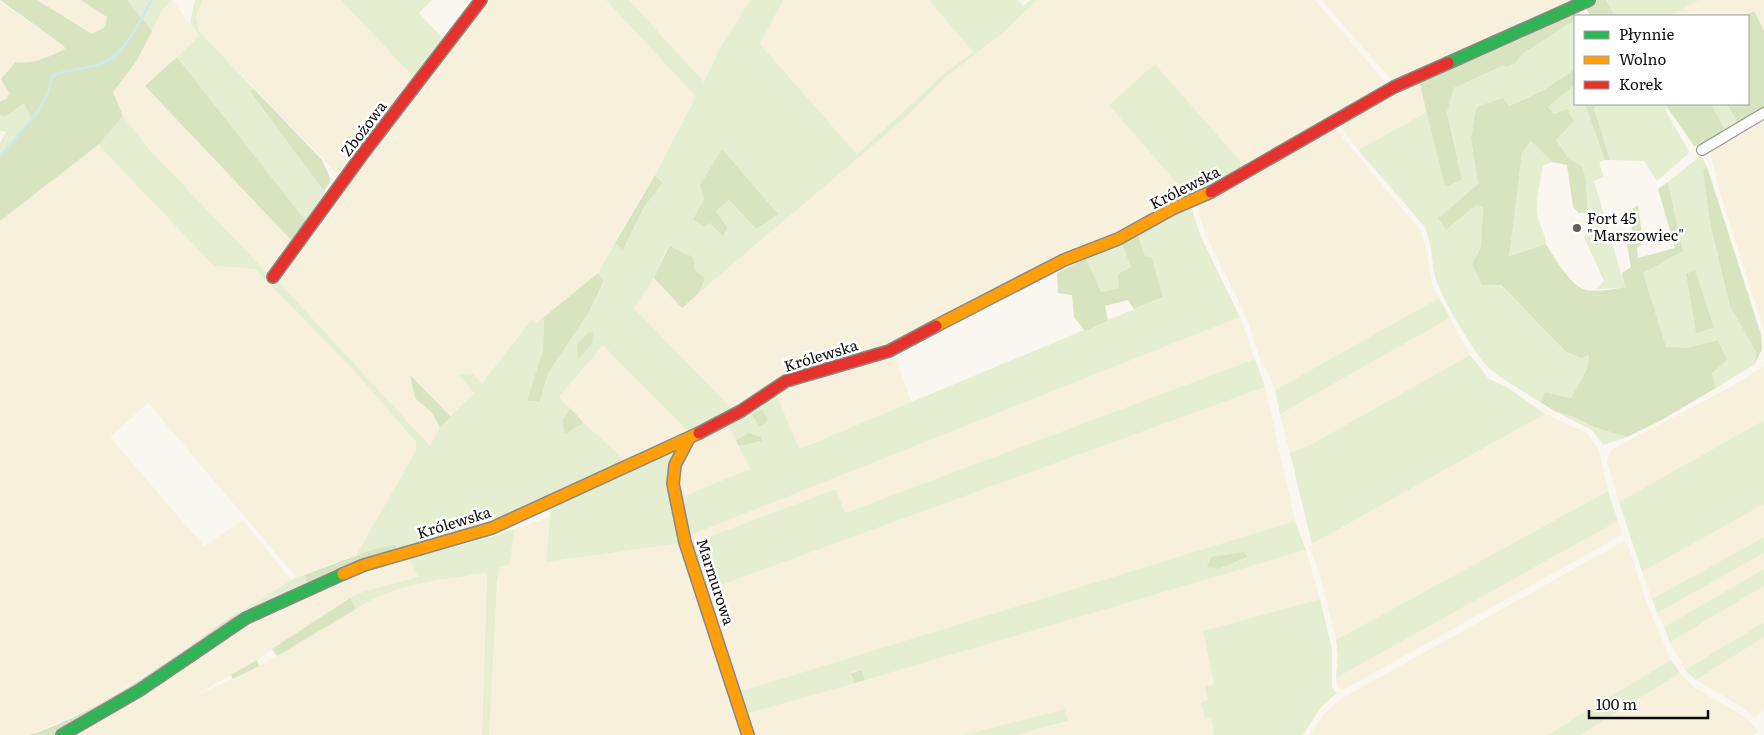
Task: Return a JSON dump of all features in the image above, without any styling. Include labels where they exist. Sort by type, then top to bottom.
[{"type":"street","name":"Zbożowa","points":[[273,277],[362,155],[481,0]]},
{"type":"street","name":"Królewska","points":[[62,735],[140,690],[246,618],[364,565],[492,528],[689,438],[741,411],[786,381],[890,351],[1064,260],[1118,239],[1174,208],[1204,196],[1394,87],[1589,0]]},
{"type":"street","points":[[1702,150],[1764,113]]},
{"type":"street","name":"Marmurowa","points":[[689,438],[674,465],[673,484],[685,542],[748,735]]},
{"type":"shaded area","points":[[37,0],[81,0],[107,17],[105,27],[92,34]]},
{"type":"shaded area","points":[[172,0],[199,36],[146,86],[291,240],[273,279],[150,150],[123,116],[113,92],[136,62],[162,10]]},
{"type":"shaded area","points":[[202,0],[341,0],[416,80],[342,179],[199,31],[196,17]]},
{"type":"shaded area","points":[[486,0],[606,0],[696,97],[674,144],[636,205],[598,273],[536,323],[532,320],[481,383],[458,374],[474,393],[451,417],[410,376],[415,398],[432,413],[440,427],[430,446],[278,281],[311,226]]},
{"type":"shaded area","points":[[629,0],[750,0],[720,48],[704,82]]},
{"type":"shaded area","points":[[783,0],[929,0],[973,52],[946,72],[857,154],[760,44]]},
{"type":"shaded area","points":[[1037,0],[1315,0],[1387,84],[1248,170],[1155,64],[1190,198],[905,340],[824,367],[734,411],[634,308],[654,278],[682,308],[904,119],[946,77],[1005,31]]},
{"type":"shaded area","points":[[1321,0],[1582,0],[1397,83],[1391,79]]},
{"type":"shaded area","points":[[1699,0],[1764,0],[1764,31],[1754,11],[1746,15],[1671,15]]},
{"type":"shaded area","points":[[0,2],[64,46],[65,49],[41,60],[24,64],[7,98],[0,102]]},
{"type":"shaded area","points":[[1419,81],[1427,112],[1358,150],[1340,126],[1342,121]]},
{"type":"shaded area","points":[[1764,122],[1764,330],[1721,196],[1710,152]]},
{"type":"shaded area","points":[[1335,128],[1420,230],[1425,244],[1432,284],[1439,298],[1275,390],[1266,368],[1263,368],[1246,316],[1206,235],[1200,217],[1199,203]]},
{"type":"shaded area","points":[[98,145],[214,266],[255,269],[355,372],[416,442],[416,451],[356,555],[296,577],[148,403],[110,437],[204,546],[243,520],[291,580],[165,663],[88,709],[30,735],[0,735],[0,221]]},
{"type":"shaded area","points":[[1240,317],[1255,359],[845,513],[836,489],[690,544],[688,536]]},
{"type":"shaded area","points":[[1450,318],[1470,355],[1308,446],[1290,453],[1280,414]]},
{"type":"shaded area","points":[[603,344],[690,433],[628,463],[584,423],[559,397]]},
{"type":"shaded area","points":[[894,352],[911,402],[798,449],[775,391]]},
{"type":"shaded area","points":[[1764,366],[1764,420],[1619,502],[1607,462],[1609,453],[1616,447],[1729,388]]},
{"type":"shaded area","points":[[1265,387],[1295,521],[738,692],[704,591]]},
{"type":"shaded area","points":[[1545,414],[1587,433],[1599,451],[1608,491],[1336,640],[1320,575],[1309,546]]},
{"type":"shaded area","points":[[727,422],[751,469],[680,498],[679,465],[690,446]]},
{"type":"shaded area","points":[[1764,504],[1764,537],[1652,599],[1642,572]]},
{"type":"shaded area","points":[[550,517],[546,562],[682,543],[744,735],[489,735],[494,617],[500,567],[510,563],[514,529]]},
{"type":"shaded area","points":[[1618,521],[1622,532],[1620,536],[1345,689],[1338,688],[1336,678]]},
{"type":"shaded area","points":[[1624,541],[1628,545],[1647,604],[1671,660],[1547,735],[1309,735],[1323,715],[1339,700]]},
{"type":"shaded area","points":[[1306,550],[1320,599],[1203,631],[1214,684],[1208,701],[1201,703],[1211,716],[1214,735],[1015,735],[1067,722],[1065,709],[964,735],[751,735],[745,714]]},
{"type":"shaded area","points":[[1764,553],[1764,569],[1664,627],[1657,613]]},
{"type":"shaded area","points":[[409,559],[418,577],[365,591],[350,598],[257,660],[193,697],[259,666],[371,599],[390,590],[487,573],[482,735],[70,735],[247,624],[349,577]]},
{"type":"shaded area","points":[[1764,586],[1764,622],[1685,670],[1670,642]]},
{"type":"shaded area","points":[[1764,637],[1764,711],[1754,718],[1742,707],[1696,680]]},
{"type":"shaded area","points":[[1680,673],[1695,688],[1745,717],[1759,731],[1753,735],[1580,735]]},
{"type":"green space","points":[[0,0],[37,0],[92,34],[105,27],[107,17],[81,0],[127,0],[152,31],[136,62],[113,92],[123,116],[98,145],[0,221],[0,154],[31,118],[24,103],[4,117],[0,115],[0,102],[7,98],[9,93],[1,79],[16,62],[35,61],[65,49],[64,46]]},
{"type":"green space","points":[[127,0],[172,0],[162,10],[152,31]]},
{"type":"green space","points":[[195,0],[202,0],[196,17],[199,31],[254,89],[251,92],[328,196],[306,221],[177,57],[199,36],[190,23]]},
{"type":"green space","points":[[341,0],[432,0],[419,13],[447,42],[416,80]]},
{"type":"green space","points":[[606,0],[629,0],[704,82],[720,48],[750,0],[783,0],[760,44],[857,154],[946,72],[973,52],[929,0],[1018,0],[1023,6],[1030,0],[1037,0],[1005,31],[946,77],[904,119],[699,293],[705,278],[695,270],[693,257],[668,246],[654,278],[634,308],[734,411],[690,433],[603,345],[559,397],[570,408],[562,421],[565,434],[584,423],[628,463],[491,525],[398,552],[396,546],[356,555],[416,451],[416,442],[355,372],[255,269],[214,266],[98,145],[123,116],[150,150],[273,279],[278,281],[430,446],[440,427],[474,393],[458,374],[473,374],[482,383],[532,319],[536,323],[544,317],[543,350],[528,401],[540,402],[548,373],[589,312],[604,282],[598,273],[615,243],[623,250],[644,207],[663,183],[655,175],[696,97]],"holes":[[[722,149],[756,229],[729,200],[716,211],[727,227],[723,237],[710,223],[693,219],[704,199]]]},
{"type":"green space","points":[[1595,0],[1606,0],[1614,15],[1590,15],[1583,5]]},
{"type":"green space","points":[[1606,0],[1699,0],[1671,15],[1614,15]]},
{"type":"green space","points":[[1573,10],[1574,21],[1522,54],[1516,63],[1507,67],[1502,66],[1454,88],[1447,112],[1462,180],[1445,187],[1419,81]]},
{"type":"green space","points":[[1754,11],[1764,31],[1764,109],[1739,125],[1728,105],[1749,105],[1749,15],[1746,15]]},
{"type":"green space","points":[[1574,21],[1574,70],[1542,91],[1508,106],[1503,99],[1471,139],[1478,184],[1438,218],[1446,230],[1476,205],[1483,207],[1481,247],[1472,264],[1500,285],[1565,351],[1589,355],[1587,369],[1571,398],[1545,392],[1540,402],[1495,373],[1476,353],[1441,293],[1424,226],[1358,150],[1427,112],[1445,187],[1462,180],[1447,111],[1454,88],[1502,66],[1507,67],[1516,63],[1522,54]]},
{"type":"green space","points":[[177,57],[306,221],[291,240],[145,86]]},
{"type":"green space","points":[[1155,64],[1248,170],[1190,198],[1109,105]]},
{"type":"green space","points":[[1574,70],[1574,86],[1548,107],[1554,114],[1567,109],[1574,121],[1556,140],[1569,159],[1582,166],[1586,179],[1588,212],[1579,213],[1573,207],[1567,165],[1552,162],[1531,141],[1522,153],[1509,256],[1546,244],[1566,275],[1581,288],[1597,291],[1625,287],[1622,273],[1631,267],[1627,245],[1633,237],[1629,211],[1638,205],[1643,244],[1637,247],[1638,258],[1675,248],[1658,189],[1668,182],[1683,251],[1643,273],[1666,347],[1686,348],[1718,340],[1727,360],[1712,373],[1716,388],[1660,421],[1627,437],[1594,427],[1574,417],[1556,412],[1540,402],[1545,392],[1571,398],[1587,369],[1589,355],[1581,358],[1565,351],[1501,285],[1482,285],[1472,264],[1481,247],[1483,207],[1476,205],[1446,230],[1438,218],[1478,184],[1471,139],[1476,109],[1479,106],[1503,98],[1509,106],[1542,91]]},
{"type":"green space","points":[[1574,86],[1574,105],[1585,105],[1605,160],[1599,162],[1604,177],[1594,181],[1625,287],[1595,290],[1604,281],[1584,237],[1590,228],[1586,179],[1582,166],[1569,159],[1556,140],[1554,114],[1548,107]]},
{"type":"green space","points":[[254,89],[322,160],[331,180],[324,191],[250,91]]},
{"type":"green space","points":[[24,102],[31,118],[0,154],[0,143],[6,132],[0,131],[0,115],[4,117]]},
{"type":"green space","points":[[1585,105],[1598,105],[1594,108],[1610,160],[1605,160]]},
{"type":"green space","points":[[1597,105],[1666,105],[1668,109],[1665,110],[1689,151],[1688,154],[1657,181],[1644,161],[1610,160],[1594,107]]},
{"type":"green space","points":[[1666,105],[1712,105],[1726,131],[1702,145],[1694,146]]},
{"type":"green space","points":[[1712,105],[1728,105],[1739,125],[1726,131]]},
{"type":"green space","points":[[1531,141],[1552,162],[1543,166],[1537,201],[1539,221],[1546,244],[1508,256],[1522,153]]},
{"type":"green space","points":[[722,149],[778,214],[756,229],[729,200],[716,211],[727,227],[723,237],[710,223],[704,227],[693,219],[704,199],[700,185]]},
{"type":"green space","points":[[1699,157],[1703,158],[1707,167],[1703,170],[1710,224],[1730,306],[1756,352],[1755,364],[1716,388],[1712,373],[1718,340],[1686,348],[1666,348],[1643,273],[1683,250],[1668,182]],"holes":[[[1686,274],[1714,328],[1696,332]]]},
{"type":"green space","points":[[1707,167],[1761,334],[1762,349],[1755,364],[1756,352],[1730,306],[1710,224],[1703,170]]},
{"type":"green space","points":[[655,175],[663,183],[644,207],[623,250],[615,243]]},
{"type":"green space","points":[[1191,206],[1201,237],[1240,317],[688,536],[680,498],[750,469],[739,446],[762,440],[761,437],[749,433],[736,440],[727,422],[775,391],[799,449],[1163,297],[1152,258],[1145,257],[1137,233]]},
{"type":"green space","points":[[1137,233],[1145,256],[1152,258],[1163,297],[1134,309],[1128,300],[1105,306],[1108,320],[1085,331],[1074,317],[1072,295],[1058,293],[1057,273],[1086,258],[1101,292],[1119,288],[1118,274],[1131,267],[1121,242]]},
{"type":"green space","points":[[1121,242],[1131,267],[1119,288],[1101,292],[1086,258]]},
{"type":"green space","points":[[669,246],[693,257],[695,270],[705,278],[699,293],[682,308],[654,278]]},
{"type":"green space","points":[[1695,270],[1714,328],[1696,333],[1686,274]]},
{"type":"green space","points":[[598,273],[604,281],[589,312],[548,373],[540,402],[527,401],[543,350],[544,317]]},
{"type":"green space","points":[[1439,298],[1450,318],[1280,414],[1275,390]]},
{"type":"green space","points":[[589,332],[593,333],[592,343],[578,360],[577,344]]},
{"type":"green space","points":[[1470,355],[1489,379],[1507,387],[1545,414],[1312,544],[1290,453],[1308,446]]},
{"type":"green space","points":[[1255,359],[1265,387],[704,591],[690,544],[836,489],[845,513]]},
{"type":"green space","points":[[410,375],[451,417],[440,427],[432,413],[415,398]]},
{"type":"green space","points":[[570,408],[584,423],[565,434],[562,421]]},
{"type":"green space","points":[[762,409],[767,418],[766,423],[759,426],[752,414]]},
{"type":"green space","points":[[1556,412],[1574,417],[1594,427],[1627,437],[1603,445],[1592,430]]},
{"type":"green space","points":[[1764,420],[1764,504],[1642,572],[1619,502]]},
{"type":"green space","points":[[749,433],[761,437],[762,441],[739,446],[736,440]]},
{"type":"green space","points":[[675,448],[682,543],[546,562],[551,506]]},
{"type":"green space","points":[[1608,491],[1618,521],[1336,678],[1338,655],[1336,640]]},
{"type":"green space","points":[[1295,521],[1306,550],[865,680],[862,670],[851,672],[855,683],[745,714],[738,692]]},
{"type":"green space","points":[[514,529],[510,564],[500,567],[497,583],[489,735],[482,735],[487,573],[402,588],[386,593],[356,609],[350,598],[365,591],[418,577],[409,559],[495,536]]},
{"type":"green space","points":[[1764,537],[1764,553],[1657,613],[1652,599]]},
{"type":"green space","points":[[396,545],[398,552],[307,584],[304,575],[374,549]]},
{"type":"green space","points":[[1244,552],[1247,557],[1218,569],[1207,567],[1211,557]]},
{"type":"green space","points":[[1764,569],[1764,586],[1670,642],[1664,627]]},
{"type":"green space","points":[[304,575],[307,584],[239,621],[236,614],[296,577]]},
{"type":"green space","points":[[350,598],[356,609],[277,656],[272,649]]},
{"type":"green space","points":[[1320,599],[1332,650],[1332,688],[1337,693],[1321,707],[1303,735],[1214,735],[1211,717],[1205,717],[1201,703],[1208,700],[1205,687],[1214,684],[1203,631]]},
{"type":"green space","points":[[236,614],[239,621],[58,735],[30,735],[57,725],[110,698],[163,665]]},
{"type":"green space","points":[[1764,622],[1764,637],[1696,680],[1685,670]]},
{"type":"green space","points":[[257,660],[259,666],[233,679],[231,675]]},
{"type":"green space","points":[[1671,660],[1680,673],[1580,735],[1547,735]]},
{"type":"green space","points":[[862,670],[865,680],[855,683],[851,673]]},
{"type":"green space","points":[[1065,709],[1068,721],[1015,735],[964,735]]},
{"type":"waterway","points":[[0,157],[35,115],[48,94],[52,76],[69,70],[98,65],[116,55],[136,29],[152,0]]},
{"type":"traffic: fast","points":[[1448,63],[1589,0]]},
{"type":"traffic: fast","points":[[62,735],[140,690],[246,618],[343,574]]},
{"type":"traffic: slow","points":[[936,326],[1064,260],[1118,239],[1174,208],[1211,192]]},
{"type":"traffic: slow","points":[[343,574],[364,565],[492,528],[699,433]]},
{"type":"traffic: slow","points":[[689,438],[675,465],[673,484],[685,542],[748,735]]},
{"type":"traffic: jam","points":[[273,277],[362,155],[481,0]]},
{"type":"traffic: jam","points":[[1211,192],[1394,87],[1448,63]]},
{"type":"traffic: jam","points":[[699,433],[741,411],[786,381],[889,351],[936,326]]},
{"type":"place","name":"Fort 45 \"Marszowiec\"","points":[[1577,228]]}]
